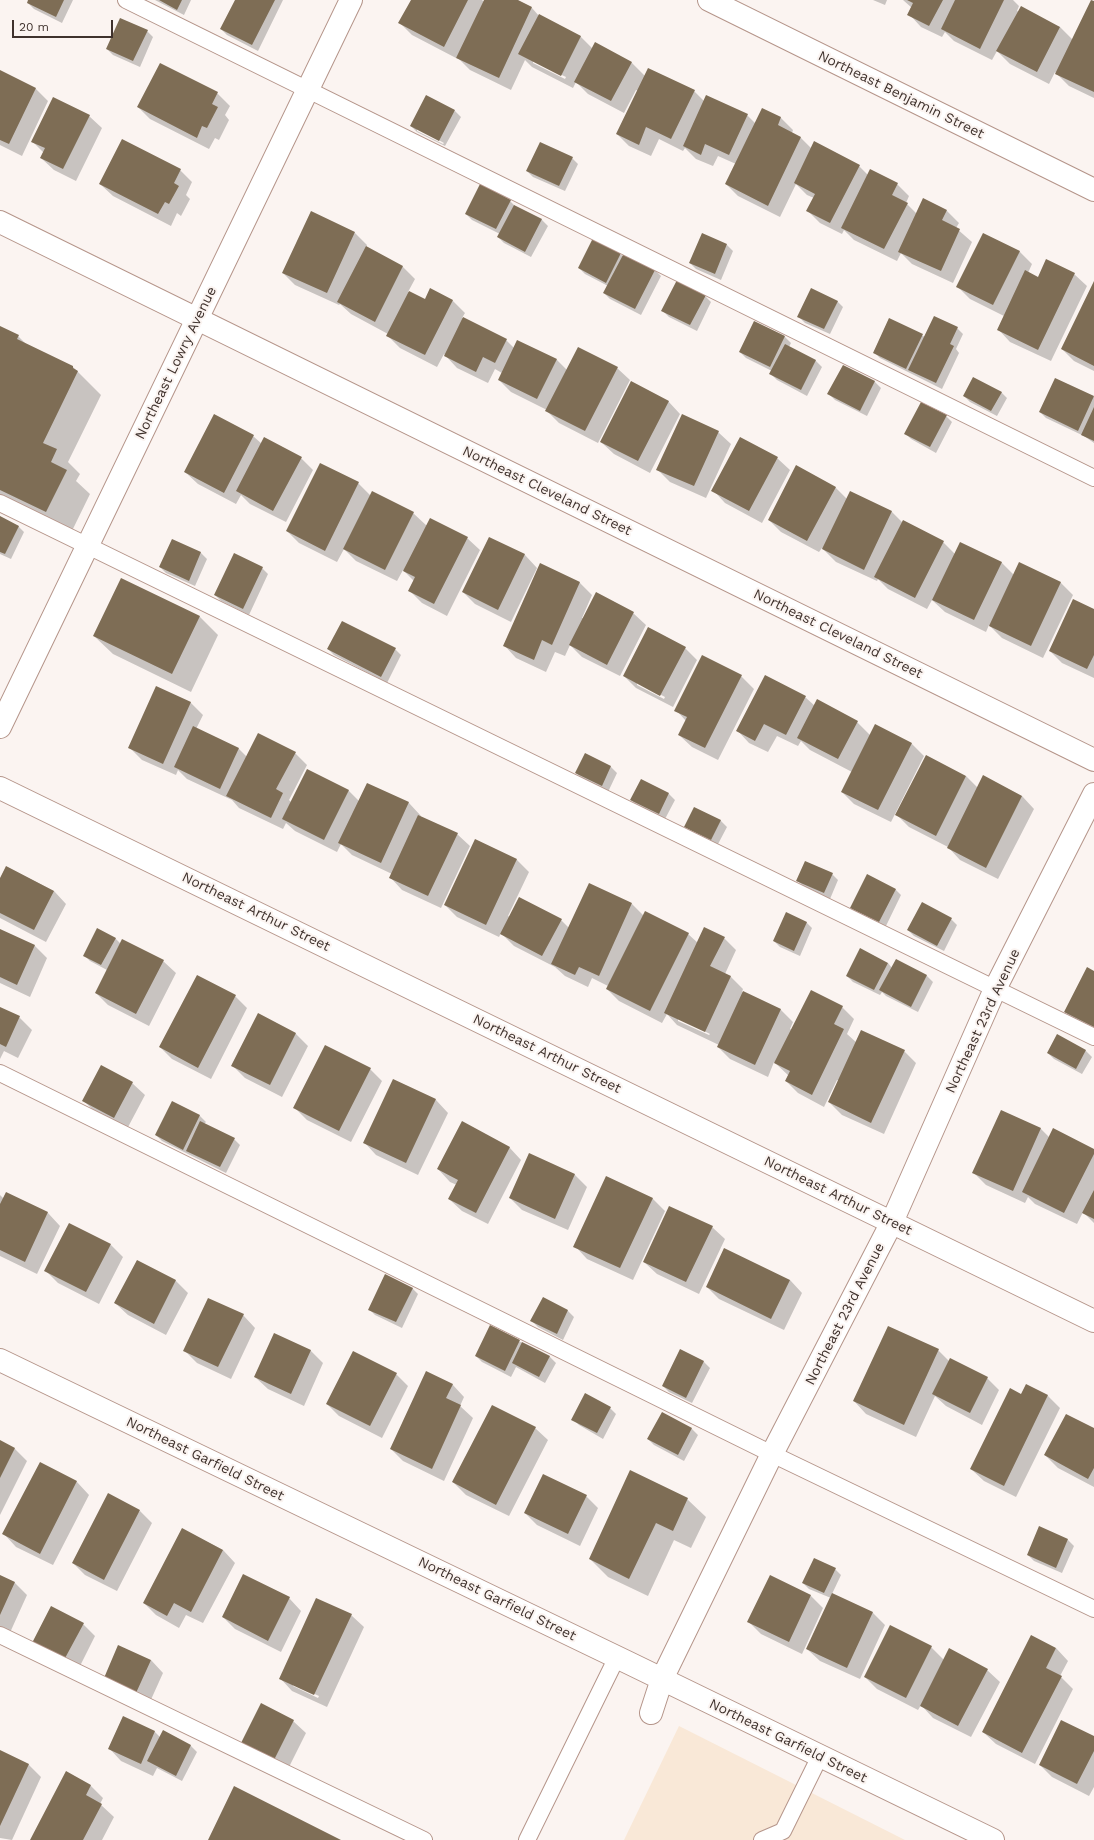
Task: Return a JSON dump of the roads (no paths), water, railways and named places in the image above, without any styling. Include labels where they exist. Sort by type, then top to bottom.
[{"type":"street","name":"Northeast Lowry Avenue","points":[[0,726],[351,0]]},
{"type":"street","name":"Northeast Benjamin Street","points":[[709,0],[1094,190]]},
{"type":"street","name":"Northeast Cleveland Street","points":[[0,222],[1094,760]]},
{"type":"street","name":"Northeast Arthur Street","points":[[0,788],[1094,1321]]},
{"type":"street","name":"Northeast 23rd Avenue","points":[[651,1713],[662,1679],[772,1454],[892,1222],[995,989],[1094,794]]},
{"type":"street","name":"Northeast Garfield Street","points":[[0,1360],[993,1840]]},
{"type":"lane","points":[[126,0],[1094,478]]},
{"type":"lane","points":[[0,503],[1094,1037]]},
{"type":"lane","points":[[0,1073],[772,1454],[1094,1609]]},
{"type":"lane","points":[[0,1635],[424,1840]]},
{"type":"lane","points":[[527,1840],[617,1657]]},
{"type":"lane","points":[[762,1840],[783,1831],[820,1756]]}]
